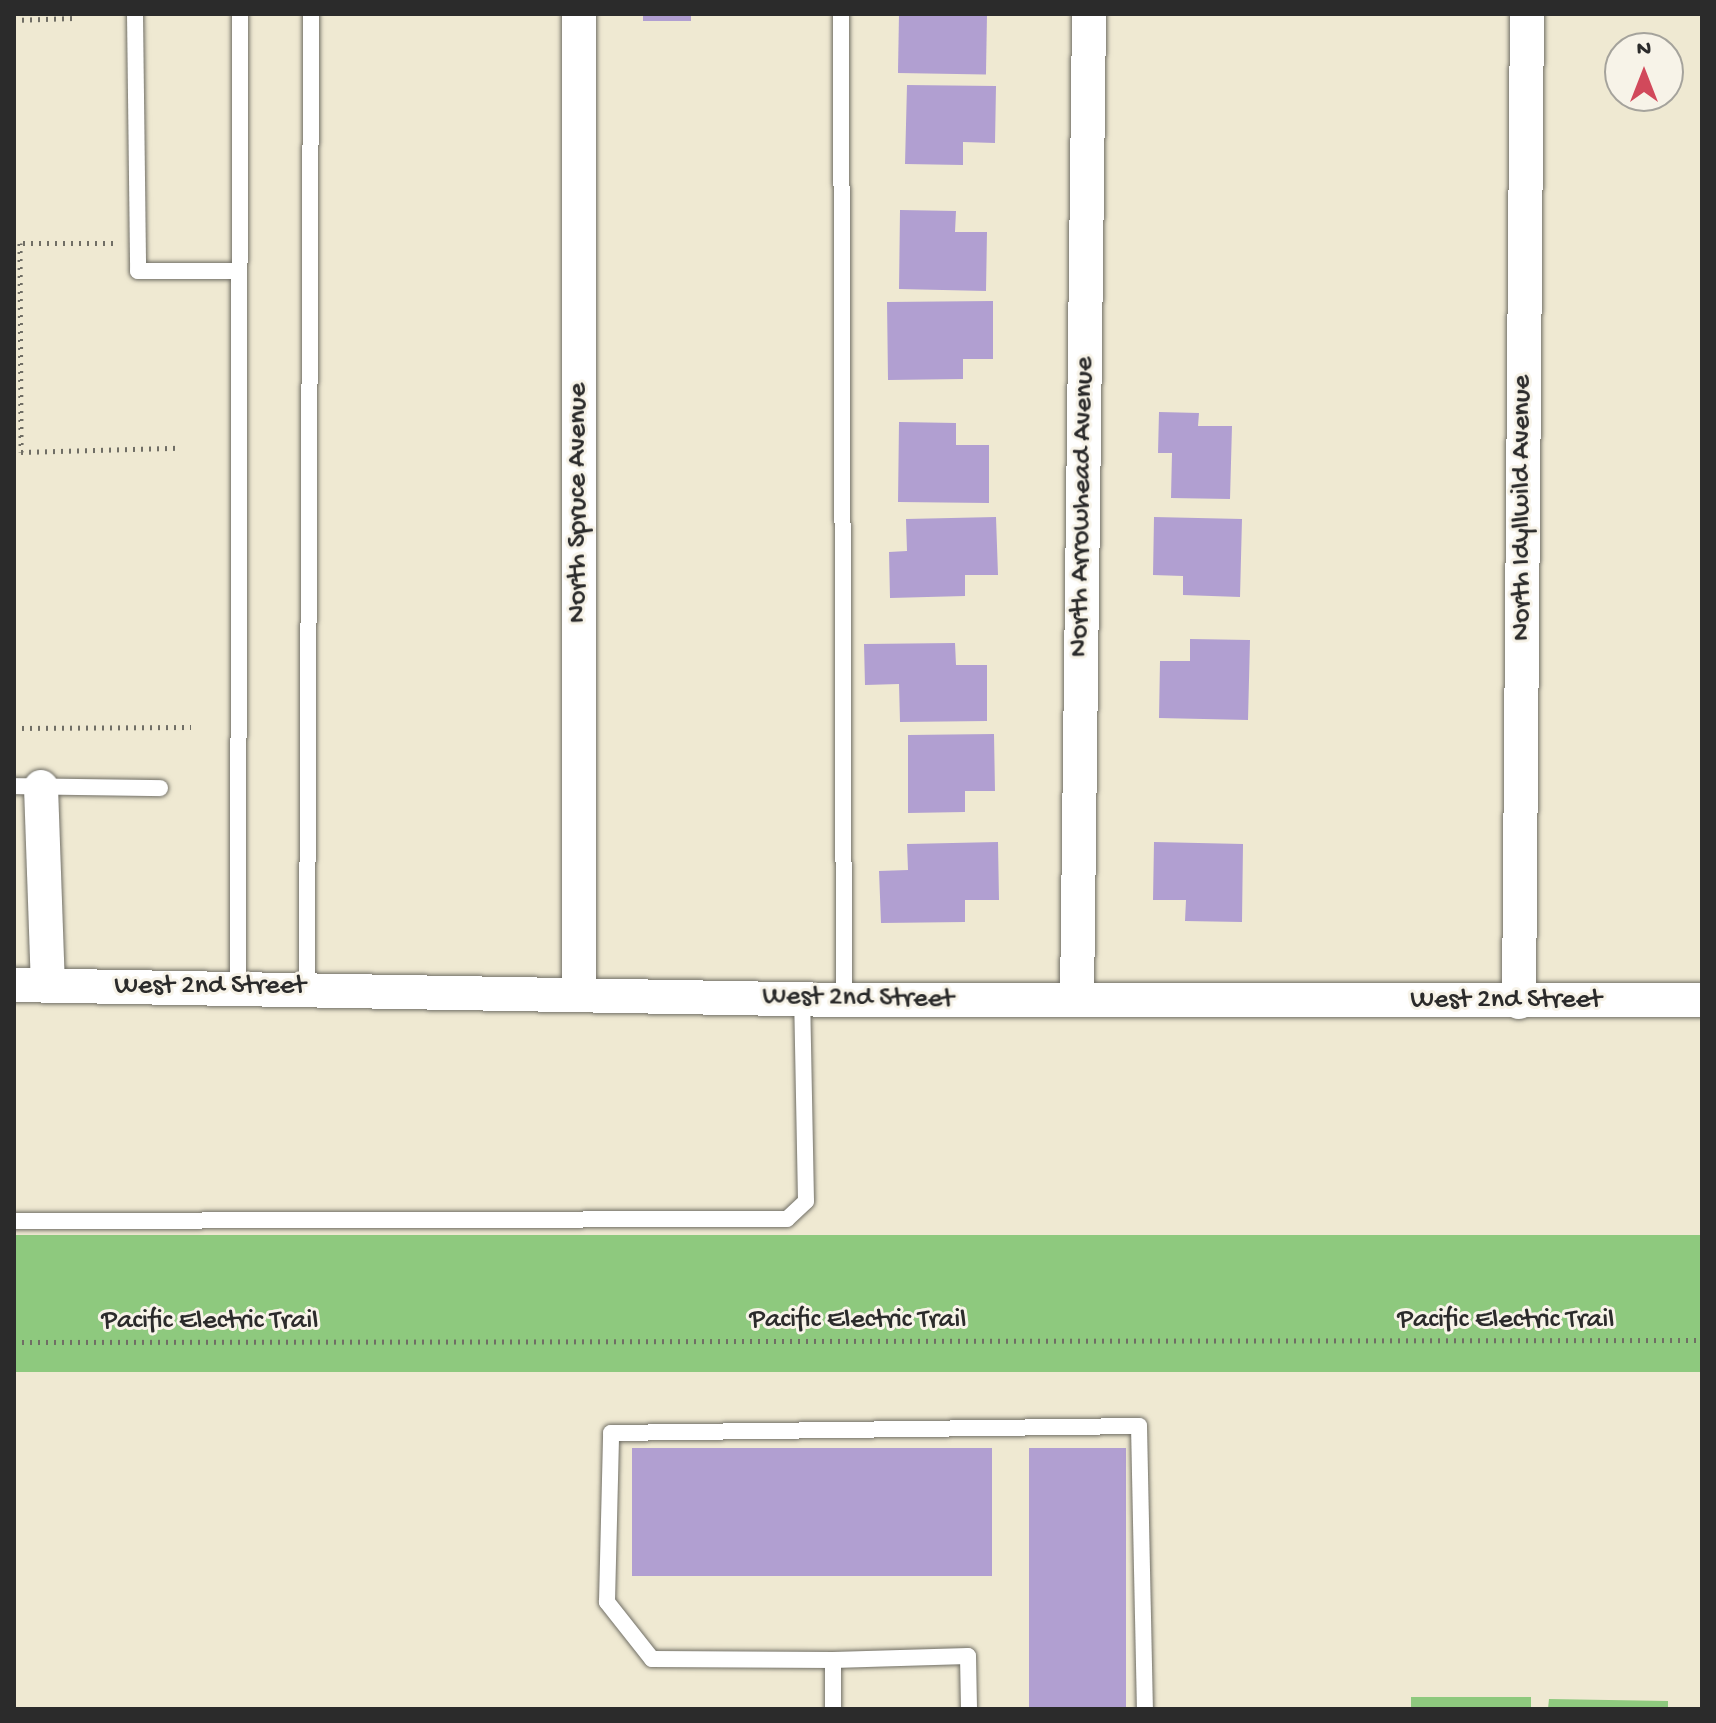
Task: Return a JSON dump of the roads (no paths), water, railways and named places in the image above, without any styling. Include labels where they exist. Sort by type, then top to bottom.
[{"type":"street","name":"North Spruce Avenue","points":[[579,14],[579,992]]},
{"type":"street","name":"North Arrowhead Avenue","points":[[1077,999],[1089,14]]},
{"type":"street","name":"North Idyllwild Avenue","points":[[1519,1002],[1527,14]]},
{"type":"street","points":[[28,786],[48,986]]},
{"type":"street","name":"West 2nd Street","points":[[14,985],[307,987],[844,1000],[1702,1000]]},
{"type":"lane","points":[[135,14],[138,271],[239,271]]},
{"type":"lane","points":[[238,988],[240,14]]},
{"type":"lane","points":[[307,987],[311,14]]},
{"type":"lane","points":[[841,14],[844,1000]]},
{"type":"lane","points":[[28,786],[160,788]]},
{"type":"lane","points":[[14,1221],[787,1219],[806,1201],[802,999]]},
{"type":"lane","points":[[969,1709],[968,1656],[833,1660],[652,1659],[607,1602],[611,1433],[1139,1426],[1145,1709]]},
{"type":"lane","points":[[833,1660],[833,1709]]}]
